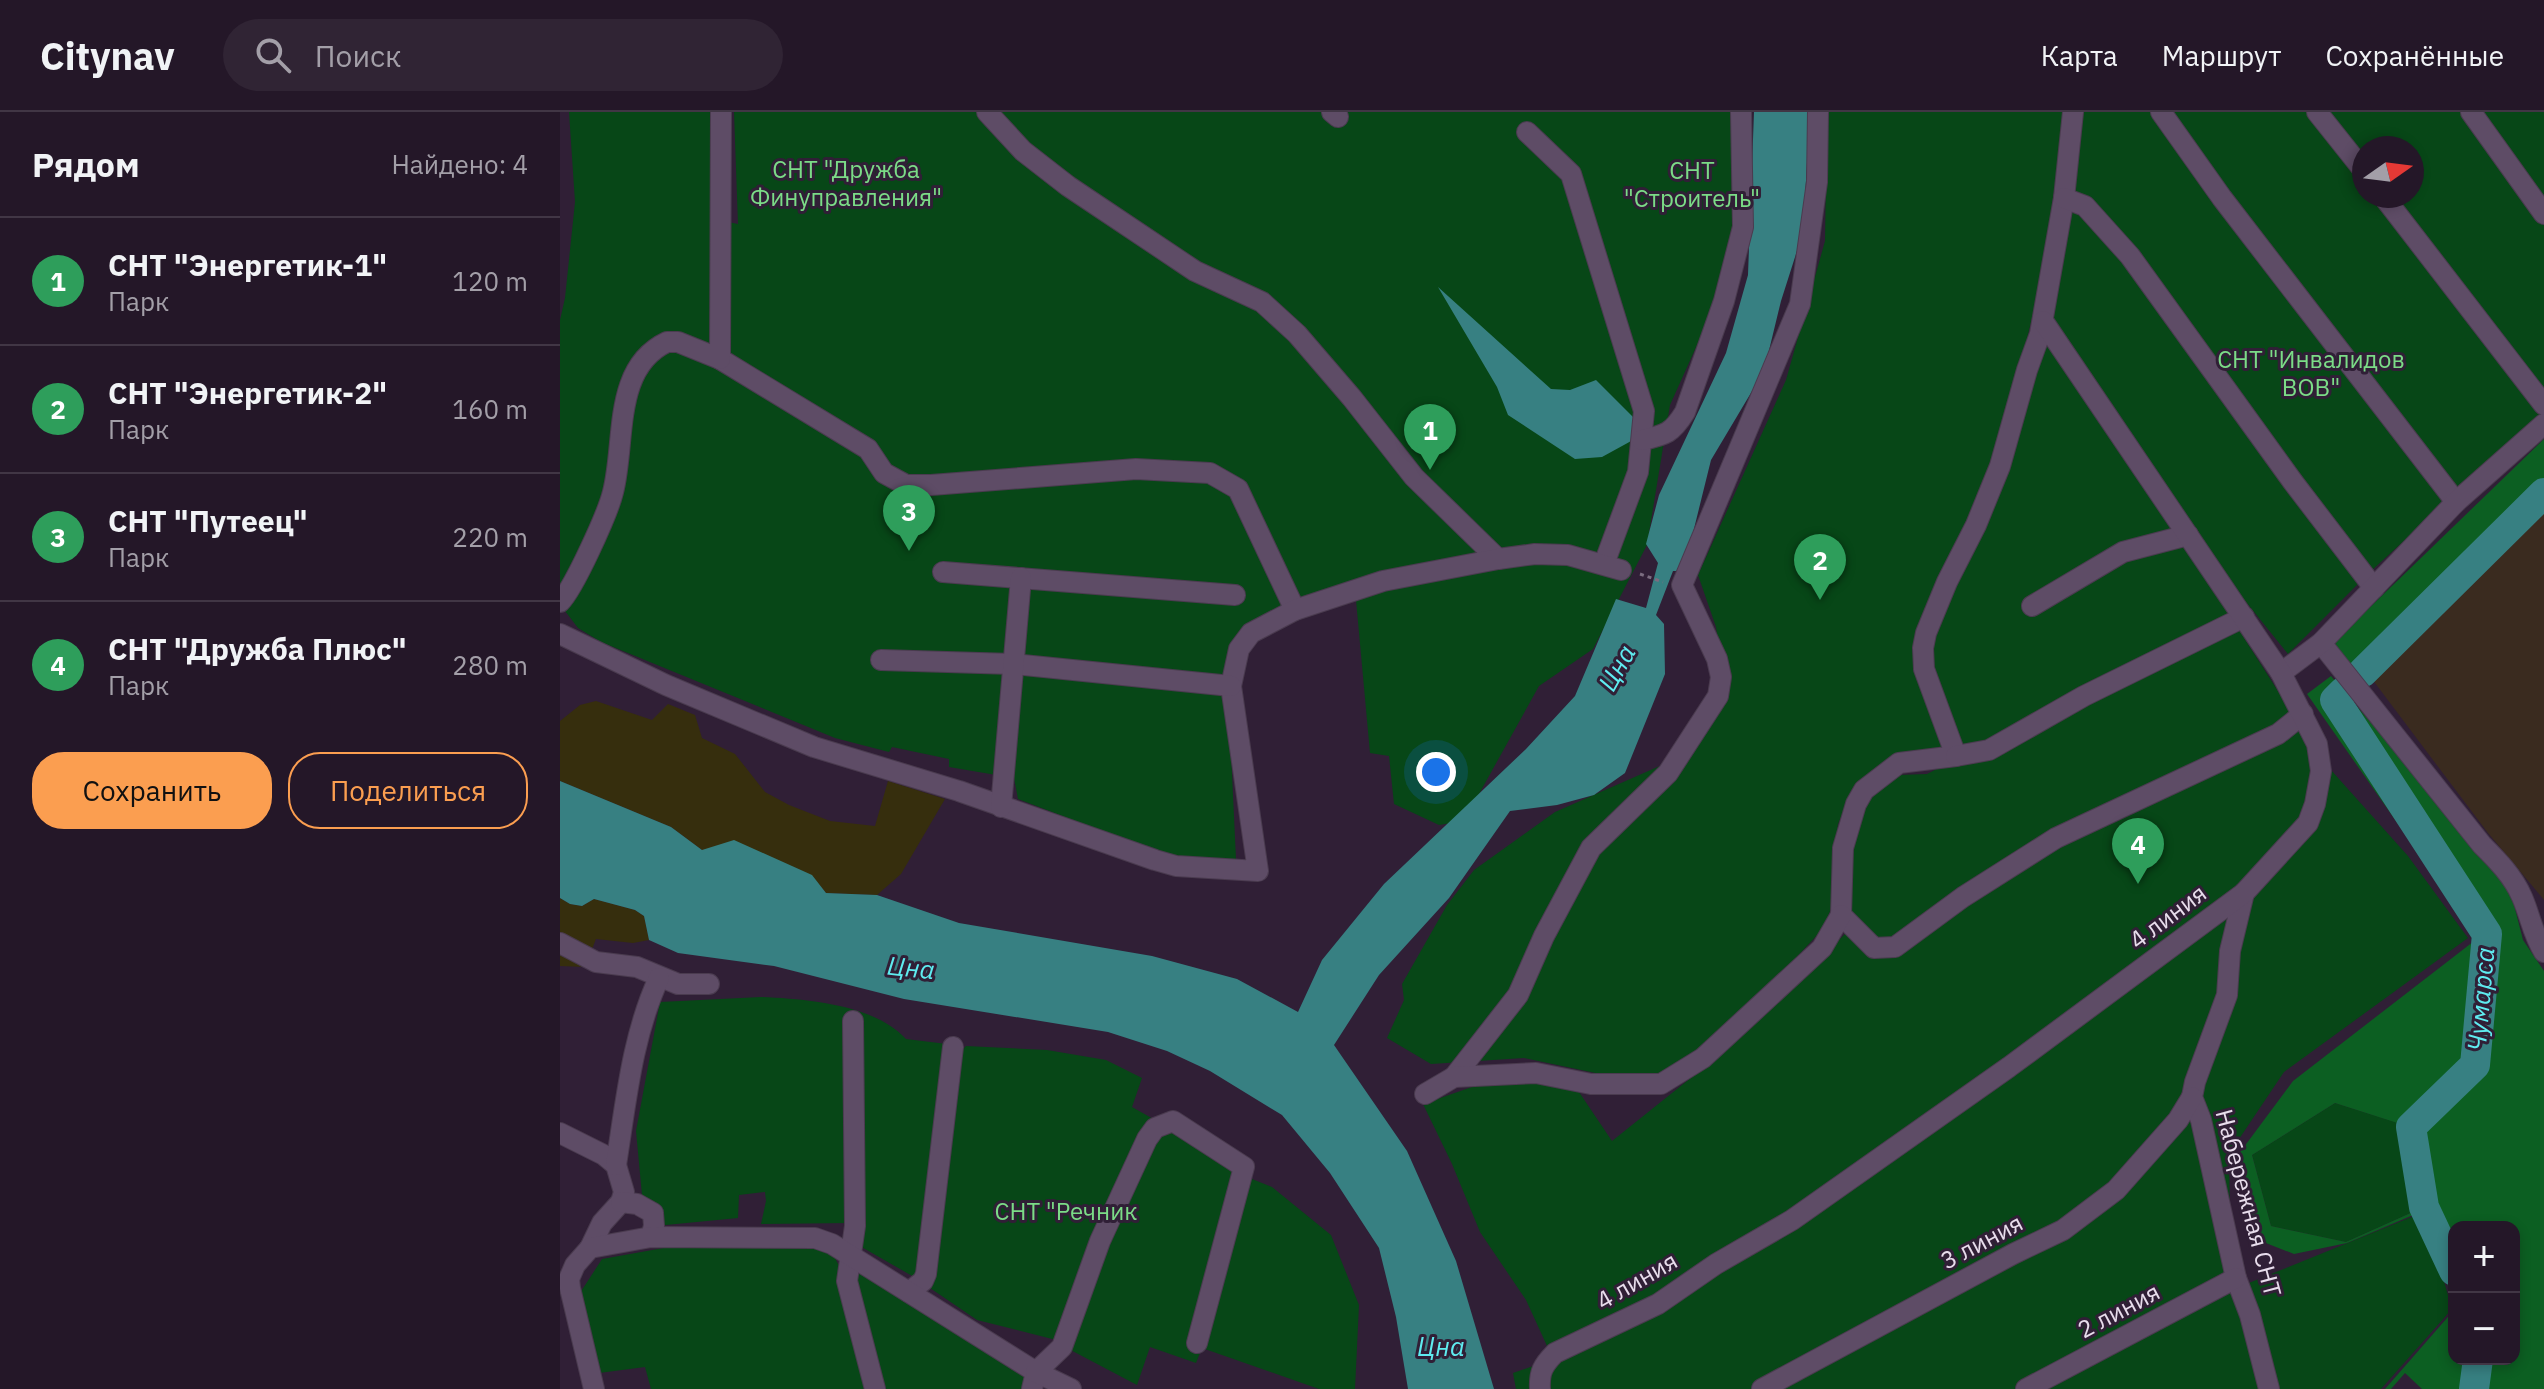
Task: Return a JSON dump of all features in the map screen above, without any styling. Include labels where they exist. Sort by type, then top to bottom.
[{"type":"lane","points":[[720,359],[718,152],[721,112]]},
{"type":"lane","points":[[987,112],[1023,151],[1068,186],[1195,271],[1262,302],[1316,355],[1414,477],[1498,559]]},
{"type":"lane","points":[[1642,440],[1665,435],[1685,412],[1724,301],[1743,227],[1741,112]]},
{"type":"lane","points":[[1425,1094],[1454,1077],[1518,995],[1544,936],[1591,848],[1668,773],[1718,696],[1721,677],[1717,659],[1682,585],[1800,304],[1817,182],[1818,112]]},
{"type":"lane","points":[[1956,756],[1924,669],[1923,648],[1947,582],[1976,525],[2000,466],[2043,321],[2064,198],[2073,112]]},
{"type":"lane","points":[[2161,112],[2222,198],[2456,502]]},
{"type":"lane","points":[[2317,112],[2352,156]]},
{"type":"lane","points":[[2471,112],[2544,214]]},
{"type":"lane","points":[[560,634],[666,685],[814,747],[1176,866],[1258,871],[1231,686],[1236,657],[1246,637],[1295,610],[1383,581],[1498,559],[1535,554],[1568,555],[1612,567],[1638,472],[1644,411],[1571,174],[1527,132]]},
{"type":"lane","points":[[2064,198],[2085,206],[2130,256],[2293,482],[2374,588]]},
{"type":"lane","points":[[2392,208],[2544,405]]},
{"type":"lane","name":"4 линия","points":[[1540,1389],[1540,1374],[1555,1353],[1658,1304],[1716,1264],[1792,1220],[2009,1067],[2244,893],[2308,823],[2321,771],[2317,744],[2303,714],[2281,673],[2244,617],[2043,321]]},
{"type":"lane","points":[[560,602],[572,586],[613,495],[622,420],[635,374],[645,359],[667,342],[678,342],[720,359],[868,449],[884,473],[906,485],[1136,469],[1210,473],[1238,489],[1295,610]]},
{"type":"lane","points":[[2281,673],[2321,643],[2456,502],[2544,424]]},
{"type":"lane","points":[[2032,606],[2123,552],[2188,535]]},
{"type":"lane","points":[[943,572],[1235,595]]},
{"type":"lane","points":[[1001,807],[1021,578]]},
{"type":"lane","points":[[1454,1077],[1536,1073],[1591,1084],[1661,1084],[1703,1058],[1822,948],[1841,915],[1843,848],[1856,804],[1864,790],[1899,763],[1989,750],[2084,696],[2244,617]]},
{"type":"lane","points":[[2321,643],[2482,845],[2503,867],[2521,893],[2544,952]]},
{"type":"lane","points":[[881,660],[1013,664],[1231,686]]},
{"type":"lane","points":[[1841,915],[1874,948],[1895,947],[1963,897],[2056,838],[2278,734],[2303,714]]},
{"type":"lane","name":"Набережная СНТ","points":[[2244,893],[2230,951],[2227,995],[2192,1097],[2207,1147],[2236,1278],[2250,1315],[2269,1389]]},
{"type":"lane","points":[[560,943],[596,962],[637,967],[678,984],[709,984]]},
{"type":"lane","points":[[594,1389],[564,1273],[590,1248],[602,1223],[621,1202],[624,1192],[616,1165],[634,1058],[649,1000],[659,978]]},
{"type":"lane","points":[[853,1021],[855,1226],[847,1266],[850,1296],[875,1389]]},
{"type":"lane","points":[[909,1292],[923,1281],[926,1274],[953,1047]]},
{"type":"lane","name":"3 линия","points":[[1762,1389],[2063,1230],[2116,1190],[2178,1120],[2192,1097]]},
{"type":"lane","points":[[1034,1380],[1062,1347],[1100,1241],[1147,1139],[1155,1128],[1173,1121],[1244,1167],[1197,1343]]},
{"type":"lane","points":[[560,1133],[593,1149],[616,1165]]},
{"type":"lane","points":[[621,1202],[637,1204],[653,1213],[651,1237]]},
{"type":"lane","points":[[590,1248],[651,1237],[815,1238],[851,1253],[1034,1380],[1071,1389]]},
{"type":"lane","name":"2 линия","points":[[2026,1389],[2236,1278]]},
{"type":"path","points":[[1653,577],[1670,585]]},
{"type":"shaded area","points":[[2544,513],[2544,900],[2488,833],[2372,679]]},
{"type":"green space","points":[[569,112],[716,112],[713,219],[738,224],[734,112],[1731,112],[1732,226],[1722,275],[1706,325],[1670,405],[1647,545],[1593,649],[1539,686],[1464,821],[1439,825],[1394,804],[1389,756],[1370,753],[1356,600],[1251,622],[1229,710],[1236,859],[1175,859],[1018,799],[1014,778],[949,767],[949,759],[892,747],[889,752],[835,738],[601,642],[578,628],[565,611],[571,603],[560,586],[560,320],[575,202]]},
{"type":"green space","points":[[1827,112],[2065,112],[2043,271],[2020,369],[1988,482],[1922,626],[1944,744],[1937,755],[1853,789],[1838,824],[1833,862],[1833,905],[1821,931],[1730,1028],[1658,1075],[1605,1075],[1524,1058],[1431,1064],[1387,1038],[1404,1000],[1402,984],[1447,905],[1474,870],[1555,812],[1662,765],[1725,692],[1716,627],[1698,575],[1786,380],[1825,241]]},
{"type":"green space","name":"СНТ \"Инвалидов ВОВ\"","points":[[2080,112],[2466,112],[2544,224],[2544,397],[2535,406],[2541,415],[2370,572],[2288,654],[2217,566],[2047,311]]},
{"type":"green space","points":[[2478,112],[2544,112],[2544,198]]},
{"type":"green space","points":[[2045,344],[2056,348],[2235,615],[2239,630],[2301,727],[2305,741],[2408,856],[2468,938],[2284,1072],[2229,1154],[2230,1223],[2244,1285],[2424,1212],[2448,1295],[2448,1314],[2381,1389],[1516,1389],[1513,1373],[1553,1359],[1526,1300],[1480,1232],[1423,1104],[1492,1080],[1533,1079],[1577,1089],[1612,1141],[1732,1045],[1847,932],[1846,849],[1857,813],[1885,784],[1899,775],[1927,774],[1956,759],[1932,673],[1929,644]]},
{"type":"green space","points":[[2544,439],[2544,505],[2361,683],[2333,643]]},
{"type":"green space","points":[[2331,676],[2509,885],[2523,940],[2544,971],[2544,1389],[2422,1389],[2405,1373],[2391,1389],[2385,1389],[2448,1317],[2448,1365],[2520,1365],[2520,1221],[2448,1221],[2448,1286],[2425,1210],[2347,1243],[2294,1254],[2248,1236],[2238,1155],[2293,1081],[2478,938],[2307,694]],"holes":[[[2335,1103],[2410,1127],[2424,1207],[2346,1242],[2271,1226],[2252,1155]]]},
{"type":"green space","name":"СНТ \"Речник","points":[[761,997],[798,999],[858,1011],[892,1027],[906,1039],[947,1044],[922,1261],[914,1277],[858,1245],[850,1223],[761,1224],[765,1192],[739,1195],[738,1218],[645,1227],[636,1131],[660,1002]]},
{"type":"green space","name":"СНТ \"Речник","points":[[966,1046],[1047,1050],[1106,1060],[1142,1078],[1132,1107],[1237,1166],[1247,1177],[1272,1187],[1331,1235],[1359,1305],[1355,1389],[1319,1389],[1202,1348],[1196,1363],[1150,1347],[1137,1385],[1063,1346],[1064,1342],[977,1320],[930,1288],[956,1057]]},
{"type":"green space","points":[[2335,1103],[2411,1127],[2424,1207],[2346,1242],[2271,1226],[2252,1155]]},
{"type":"green space","points":[[686,1244],[828,1244],[838,1264],[852,1265],[1025,1374],[1022,1389],[651,1389],[645,1367],[599,1373],[580,1293],[602,1259]]},
{"type":"sand","points":[[596,701],[652,720],[668,704],[695,715],[702,738],[735,754],[765,792],[830,821],[875,826],[888,781],[945,799],[901,874],[877,895],[826,893],[811,875],[702,850],[671,827],[560,781],[560,721],[580,705]]},
{"type":"sand","points":[[560,898],[582,906],[594,899],[635,910],[644,916],[649,940],[633,943],[596,939],[585,967],[560,966]]},
{"type":"water","name":"Цна","points":[[1754,112],[1810,112],[1803,232],[1781,301],[1764,371],[1711,460],[1689,549],[1679,571],[1673,571],[1656,615],[1664,624],[1665,674],[1625,773],[1594,795],[1557,805],[1510,811],[1449,898],[1379,975],[1334,1045],[1407,1151],[1456,1261],[1494,1389],[1408,1389],[1396,1317],[1379,1248],[1330,1173],[1282,1115],[1210,1071],[1167,1051],[1108,1032],[904,999],[774,966],[678,953],[649,940],[644,916],[635,910],[594,899],[582,906],[560,898],[560,781],[671,827],[702,850],[734,840],[812,875],[826,893],[877,895],[959,923],[1152,956],[1237,979],[1298,1012],[1322,960],[1384,884],[1526,749],[1575,696],[1616,599],[1646,608],[1658,563],[1646,544],[1659,495],[1726,353],[1748,275]]},
{"type":"water","points":[[1438,287],[1551,389],[1570,390],[1596,380],[1639,423],[1633,440],[1602,457],[1575,459],[1508,415],[1497,387]]},
{"type":"waterway","name":"Чумарса","points":[[2363,672],[2544,493]]},
{"type":"waterway","name":"Чумарса","points":[[2343,692],[2335,700],[2487,934],[2475,1065],[2411,1127],[2424,1207],[2448,1258]]},
{"type":"waterway","name":"Чумарса","points":[[2474,1389],[2477,1365]]},
{"type":"place","name":"СНТ \"Энергетик-1\"","points":[[1430,470]]},
{"type":"place","name":"СНТ \"Путеец\"","points":[[909,551]]},
{"type":"place","name":"СНТ \"Энергетик-2\"","points":[[1820,600]]},
{"type":"place","name":"СНТ \"Дружба Плюс\"","points":[[2138,884]]},
{"type":"park label","name":"СНТ \"Дружба Финуправления\"","points":[[846,184]]},
{"type":"park label","name":"СНТ \"Строитель\"","points":[[1692,185]]}]
